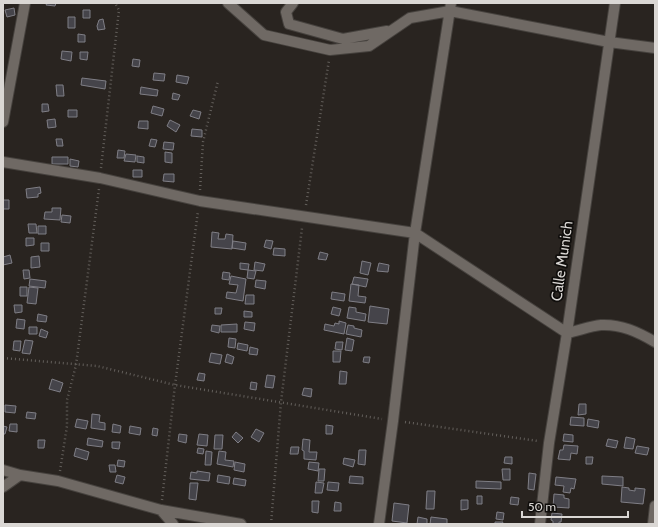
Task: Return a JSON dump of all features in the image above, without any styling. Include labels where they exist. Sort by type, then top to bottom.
[{"type":"street","points":[[3,122],[25,3]]},
{"type":"street","points":[[228,3],[264,34],[330,50],[369,46],[410,18],[450,7],[609,42],[655,48]]},
{"type":"street","points":[[293,3],[286,12],[289,24],[343,39],[392,30]]},
{"type":"street","name":"Calle Munich","points":[[540,524],[549,443],[567,333],[615,3]]},
{"type":"street","points":[[379,524],[393,421],[415,233],[450,7]]},
{"type":"street","points":[[3,162],[100,178],[200,201],[415,233],[567,333],[601,325],[619,327],[637,332],[655,342]]},
{"type":"street","points":[[3,470],[20,475],[58,481],[161,510],[241,524]]},
{"type":"street","points":[[3,487],[20,475]]},
{"type":"street","points":[[653,524],[655,506]]},
{"type":"street","points":[[161,510],[173,524]]},
{"type":"path","points":[[58,481],[67,426],[67,400],[76,365],[100,178],[120,10],[115,3]]},
{"type":"path","points":[[271,524],[281,402],[304,216],[330,50]]},
{"type":"path","points":[[161,510],[175,385],[200,201],[203,142],[218,81]]},
{"type":"path","points":[[3,358],[97,366],[175,385],[393,421],[549,443]]},
{"type":"building","points":[[47,3],[56,3],[55,6],[46,5]]},
{"type":"building","points":[[14,8],[15,15],[7,17],[5,10]]},
{"type":"building","points":[[83,10],[90,10],[90,18],[83,18]]},
{"type":"building","points":[[68,17],[75,17],[75,28],[68,28]]},
{"type":"building","points":[[103,19],[105,29],[98,30],[97,26],[99,20]]},
{"type":"building","points":[[78,34],[85,35],[85,42],[78,42]]},
{"type":"building","points":[[62,51],[72,52],[71,61],[61,59]]},
{"type":"building","points":[[80,52],[88,52],[87,60],[80,59]]},
{"type":"building","points":[[133,59],[140,60],[139,67],[132,66]]},
{"type":"building","points":[[154,73],[165,74],[164,81],[153,80]]},
{"type":"building","points":[[177,75],[189,77],[187,84],[176,82]]},
{"type":"building","points":[[82,78],[106,81],[105,89],[81,85]]},
{"type":"building","points":[[56,85],[63,85],[64,96],[57,96]]},
{"type":"building","points":[[141,87],[158,90],[157,96],[140,94]]},
{"type":"building","points":[[173,93],[180,95],[178,100],[172,99]]},
{"type":"building","points":[[42,104],[48,104],[49,111],[42,112]]},
{"type":"building","points":[[153,106],[164,109],[162,116],[151,113]]},
{"type":"building","points":[[68,110],[77,110],[77,117],[68,117]]},
{"type":"building","points":[[193,110],[201,112],[199,119],[190,116]]},
{"type":"building","points":[[55,119],[56,127],[48,128],[47,120]]},
{"type":"building","points":[[170,120],[180,125],[176,132],[167,126]]},
{"type":"building","points":[[139,121],[148,121],[148,129],[138,128]]},
{"type":"building","points":[[192,129],[202,130],[202,137],[191,136]]},
{"type":"building","points":[[56,139],[62,139],[63,146],[57,146]]},
{"type":"building","points":[[151,139],[157,140],[155,147],[149,146]]},
{"type":"building","points":[[164,142],[174,143],[173,150],[163,149]]},
{"type":"building","points":[[118,150],[125,151],[124,158],[117,158]]},
{"type":"building","points":[[165,152],[172,153],[172,163],[165,162]]},
{"type":"building","points":[[126,154],[136,155],[135,162],[124,161]]},
{"type":"building","points":[[137,156],[144,157],[144,163],[137,162]]},
{"type":"building","points":[[52,157],[68,157],[68,164],[52,164]]},
{"type":"building","points":[[70,159],[79,161],[78,167],[70,166]]},
{"type":"building","points":[[133,170],[142,170],[142,177],[133,177]]},
{"type":"building","points":[[164,174],[174,174],[174,182],[163,181]]},
{"type":"building","points":[[40,187],[41,193],[38,194],[38,197],[27,198],[26,189]]},
{"type":"building","points":[[3,200],[9,200],[9,209],[3,209]]},
{"type":"building","points":[[52,208],[61,208],[60,220],[44,219],[45,212],[52,212]]},
{"type":"building","points":[[62,215],[71,216],[70,223],[61,222]]},
{"type":"building","points":[[28,224],[36,224],[37,233],[29,233]]},
{"type":"building","points":[[38,226],[46,226],[46,234],[38,234]]},
{"type":"building","points":[[212,232],[219,233],[218,239],[225,239],[226,234],[233,235],[232,249],[211,247]]},
{"type":"building","points":[[26,238],[34,238],[34,245],[26,246]]},
{"type":"building","points":[[266,240],[273,241],[271,249],[264,247]]},
{"type":"building","points":[[233,241],[246,243],[245,250],[232,248]]},
{"type":"building","points":[[41,243],[49,243],[49,251],[41,251]]},
{"type":"building","points":[[274,248],[285,249],[285,256],[273,255]]},
{"type":"building","points":[[320,252],[328,254],[326,260],[318,259]]},
{"type":"building","points":[[10,255],[12,263],[3,265],[3,257]]},
{"type":"building","points":[[39,256],[40,267],[31,268],[31,257]]},
{"type":"building","points":[[362,261],[371,263],[368,275],[360,273]]},
{"type":"building","points":[[255,262],[265,264],[263,271],[254,270]]},
{"type":"building","points":[[240,263],[249,264],[248,270],[240,269]]},
{"type":"building","points":[[379,263],[389,265],[388,272],[377,271]]},
{"type":"building","points":[[23,270],[29,270],[30,278],[24,279]]},
{"type":"building","points":[[248,270],[256,271],[254,279],[247,278]]},
{"type":"building","points":[[223,272],[230,273],[229,280],[222,279]]},
{"type":"building","points":[[231,276],[246,279],[243,301],[226,298],[227,292],[236,293],[238,285],[229,284]]},
{"type":"building","points":[[354,277],[368,279],[366,287],[352,284]]},
{"type":"building","points":[[30,279],[46,281],[45,288],[29,286]]},
{"type":"building","points":[[256,280],[266,281],[265,289],[255,287]]},
{"type":"building","points":[[351,284],[359,285],[358,296],[366,297],[365,303],[349,301]]},
{"type":"building","points":[[20,287],[27,287],[27,296],[20,296]]},
{"type":"building","points":[[29,287],[38,288],[36,304],[27,303]]},
{"type":"building","points":[[332,292],[345,294],[344,301],[331,299]]},
{"type":"building","points":[[246,295],[254,295],[254,304],[245,304]]},
{"type":"building","points":[[14,305],[22,305],[22,312],[15,313]]},
{"type":"building","points":[[370,306],[389,309],[387,324],[368,322]]},
{"type":"building","points":[[333,307],[341,309],[339,316],[331,314]]},
{"type":"building","points":[[349,307],[356,308],[356,312],[366,314],[365,321],[347,318]]},
{"type":"building","points":[[215,308],[222,308],[221,314],[215,314]]},
{"type":"building","points":[[244,311],[252,312],[252,317],[244,317]]},
{"type":"building","points":[[38,314],[47,316],[46,322],[37,321]]},
{"type":"building","points":[[17,319],[25,320],[24,329],[16,328]]},
{"type":"building","points":[[339,321],[346,323],[344,334],[324,330],[325,324],[334,326],[335,323],[339,324]]},
{"type":"building","points":[[245,322],[255,323],[254,331],[244,329]]},
{"type":"building","points":[[237,324],[237,332],[221,332],[221,325]]},
{"type":"building","points":[[212,325],[220,326],[219,333],[211,331]]},
{"type":"building","points":[[348,325],[362,330],[361,337],[346,334]]},
{"type":"building","points":[[29,327],[37,327],[37,334],[29,334]]},
{"type":"building","points":[[41,329],[48,332],[46,338],[39,336]]},
{"type":"building","points":[[229,338],[236,339],[235,348],[228,347]]},
{"type":"building","points":[[347,338],[354,340],[352,351],[345,350]]},
{"type":"building","points":[[25,340],[33,341],[30,354],[22,353]]},
{"type":"building","points":[[14,341],[21,341],[20,351],[13,350]]},
{"type":"building","points":[[336,342],[343,342],[342,350],[335,349]]},
{"type":"building","points":[[238,343],[248,345],[247,351],[237,349]]},
{"type":"building","points":[[250,347],[258,349],[257,355],[249,354]]},
{"type":"building","points":[[333,351],[341,351],[340,362],[333,362]]},
{"type":"building","points":[[211,353],[222,355],[220,364],[209,362]]},
{"type":"building","points":[[227,354],[234,357],[232,364],[225,362]]},
{"type":"building","points":[[364,357],[370,357],[369,363],[363,362]]},
{"type":"building","points":[[340,371],[347,372],[346,384],[339,384]]},
{"type":"building","points":[[199,373],[205,374],[204,381],[197,380]]},
{"type":"building","points":[[267,375],[275,376],[273,388],[265,387]]},
{"type":"building","points":[[52,379],[63,383],[60,392],[49,389]]},
{"type":"building","points":[[251,382],[257,383],[256,390],[250,389]]},
{"type":"building","points":[[304,388],[312,389],[311,397],[302,395]]},
{"type":"building","points":[[579,404],[586,404],[586,414],[578,415]]},
{"type":"building","points":[[5,405],[16,406],[15,413],[5,412]]},
{"type":"building","points":[[27,412],[36,413],[35,419],[26,418]]},
{"type":"building","points":[[92,414],[100,415],[99,422],[105,423],[105,430],[91,428]]},
{"type":"building","points":[[571,417],[584,418],[584,426],[570,425]]},
{"type":"building","points":[[77,419],[88,421],[86,429],[75,427]]},
{"type":"building","points":[[588,419],[599,421],[598,428],[587,426]]},
{"type":"building","points":[[10,424],[17,424],[17,432],[9,431]]},
{"type":"building","points":[[113,424],[121,426],[120,433],[112,432]]},
{"type":"building","points":[[326,425],[333,426],[332,434],[326,434]]},
{"type":"building","points":[[3,426],[7,427],[5,434],[3,434]]},
{"type":"building","points":[[130,426],[141,428],[140,435],[129,433]]},
{"type":"building","points":[[153,428],[158,429],[157,436],[152,435]]},
{"type":"building","points":[[256,429],[264,433],[259,442],[251,437]]},
{"type":"building","points":[[236,432],[243,438],[238,443],[232,437]]},
{"type":"building","points":[[179,434],[187,435],[186,443],[178,441]]},
{"type":"building","points":[[199,434],[208,435],[207,446],[197,445]]},
{"type":"building","points":[[564,434],[573,435],[573,442],[563,441]]},
{"type":"building","points":[[215,435],[223,435],[222,449],[214,449]]},
{"type":"building","points":[[626,437],[635,439],[633,449],[624,448]]},
{"type":"building","points":[[88,438],[103,441],[102,447],[87,445]]},
{"type":"building","points":[[303,439],[310,440],[309,452],[317,452],[316,460],[304,459],[304,451],[302,450]]},
{"type":"building","points":[[608,439],[618,441],[616,448],[606,446]]},
{"type":"building","points":[[38,440],[45,440],[44,448],[38,448]]},
{"type":"building","points":[[112,442],[120,442],[119,449],[112,448]]},
{"type":"building","points":[[564,445],[578,446],[577,454],[571,453],[570,460],[558,459],[560,450],[563,450]]},
{"type":"building","points":[[637,446],[649,448],[647,455],[635,453]]},
{"type":"building","points":[[291,447],[299,447],[298,454],[290,454]]},
{"type":"building","points":[[76,448],[89,452],[87,460],[74,456]]},
{"type":"building","points":[[198,448],[204,449],[203,454],[197,453]]},
{"type":"building","points":[[359,450],[366,450],[365,465],[358,464]]},
{"type":"building","points":[[206,451],[212,452],[211,465],[205,465]]},
{"type":"building","points":[[219,451],[226,452],[225,460],[234,461],[233,467],[217,464]]},
{"type":"building","points":[[505,457],[512,457],[512,464],[504,463]]},
{"type":"building","points":[[586,457],[593,457],[592,464],[586,464]]},
{"type":"building","points":[[344,458],[355,460],[353,467],[343,464]]},
{"type":"building","points":[[118,460],[125,461],[124,467],[117,466]]},
{"type":"building","points":[[235,462],[245,464],[244,472],[234,470]]},
{"type":"building","points":[[309,462],[319,463],[318,471],[308,469]]},
{"type":"building","points":[[109,465],[115,465],[116,472],[110,472]]},
{"type":"building","points":[[319,469],[325,469],[324,481],[318,481]]},
{"type":"building","points":[[502,469],[510,469],[510,480],[503,480]]},
{"type":"building","points":[[197,471],[210,473],[209,481],[190,479],[191,472],[197,473]]},
{"type":"building","points":[[529,473],[536,474],[534,490],[528,489]]},
{"type":"building","points":[[117,475],[125,477],[123,484],[115,482]]},
{"type":"building","points":[[218,475],[230,477],[229,484],[217,482]]},
{"type":"building","points":[[350,476],[363,477],[363,484],[349,483]]},
{"type":"building","points":[[602,476],[623,477],[623,486],[602,484]]},
{"type":"building","points":[[556,477],[576,479],[574,489],[571,488],[570,493],[563,492],[564,486],[555,485]]},
{"type":"building","points":[[234,478],[246,480],[245,486],[233,484]]},
{"type":"building","points":[[476,481],[501,482],[501,489],[476,488]]},
{"type":"building","points":[[316,482],[324,483],[322,493],[315,493]]},
{"type":"building","points":[[328,482],[339,483],[338,491],[327,490]]},
{"type":"building","points":[[190,483],[198,483],[196,500],[189,499]]},
{"type":"building","points":[[622,487],[635,491],[635,488],[645,489],[643,504],[621,502]]},
{"type":"building","points":[[427,491],[435,491],[434,509],[426,509]]},
{"type":"building","points":[[554,494],[564,495],[564,498],[569,499],[569,508],[553,507]]},
{"type":"building","points":[[477,496],[482,496],[482,504],[477,504]]},
{"type":"building","points":[[511,497],[519,498],[518,505],[510,504]]},
{"type":"building","points":[[461,500],[468,500],[468,509],[461,510]]},
{"type":"building","points":[[312,501],[319,501],[318,513],[312,512]]},
{"type":"building","points":[[335,502],[341,503],[341,511],[334,511]]},
{"type":"building","points":[[394,503],[409,505],[407,523],[392,521]]},
{"type":"building","points":[[497,512],[504,513],[503,520],[496,519]]},
{"type":"building","points":[[552,513],[562,514],[561,522],[559,522],[559,524],[553,524],[553,521],[551,520]]},
{"type":"building","points":[[418,517],[427,519],[427,524],[417,524]]},
{"type":"building","points":[[431,517],[447,519],[447,524],[430,524]]},
{"type":"building","points":[[495,522],[503,522],[502,524],[495,524]]}]
